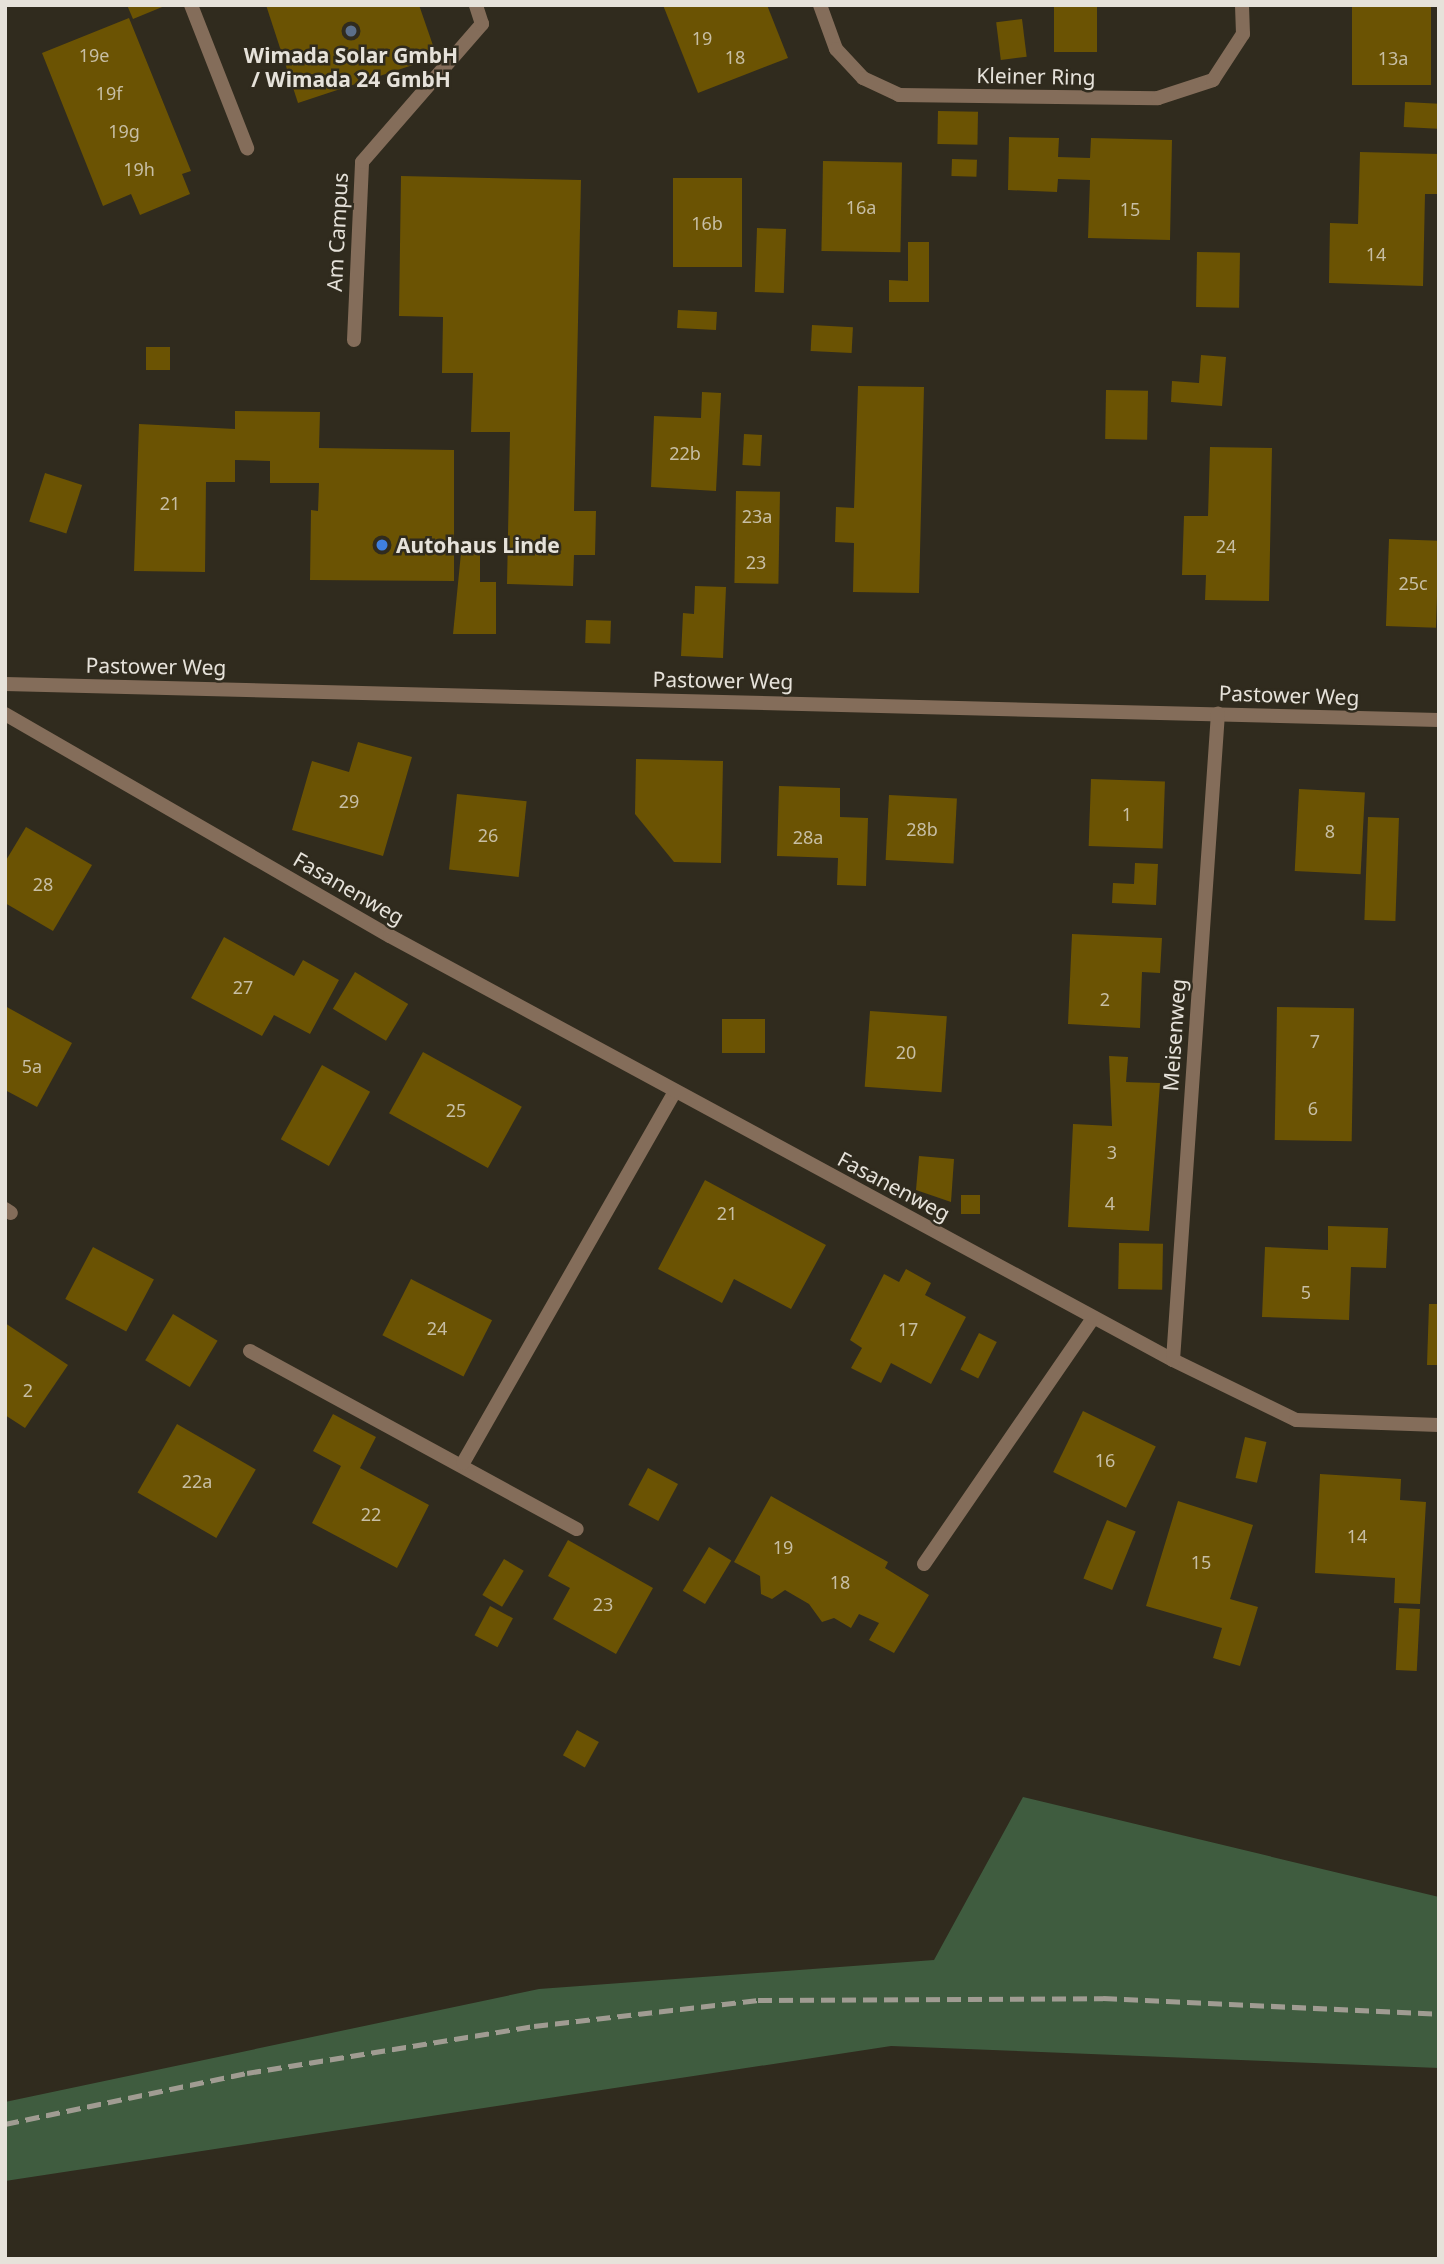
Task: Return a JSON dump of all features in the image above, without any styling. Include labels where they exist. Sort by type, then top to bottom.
[{"type":"street","points":[[191,5],[247,148]]},
{"type":"street","name":"Am Campus","points":[[354,340],[362,162],[482,24],[476,5]]},
{"type":"street","name":"Kleiner Ring","points":[[820,5],[836,50],[863,78],[898,95],[1158,98],[1213,80],[1243,34],[1242,5]]},
{"type":"street","name":"Pastower Weg","points":[[5,684],[1439,720]]},
{"type":"street","name":"Meisenweg","points":[[1172,1360],[1218,713]]},
{"type":"street","name":"Fasanenweg","points":[[5,714],[675,1092],[1172,1360],[1296,1420],[1439,1425]]},
{"type":"street","points":[[463,1462],[675,1092]]},
{"type":"street","points":[[924,1564],[1093,1318]]},
{"type":"street","points":[[250,1351],[463,1462],[578,1529]]},
{"type":"green space","points":[[1023,1797],[1439,1897],[1439,2068],[891,2046],[5,2181],[5,2102],[539,1989],[934,1960]]},
{"type":"building","points":[[127,5],[167,5],[133,19]]},
{"type":"building","name":"Wimada Solar GmbH / Wimada 24 GmbH","points":[[266,5],[419,5],[437,57],[298,103]]},
{"type":"building","points":[[663,5],[767,5],[788,58],[698,93]]},
{"type":"building","points":[[1054,5],[1097,5],[1097,52],[1054,52]]},
{"type":"building","points":[[1352,5],[1431,5],[1431,85],[1352,85]]},
{"type":"building","points":[[129,18],[191,171],[182,174],[190,194],[140,215],[131,194],[103,206],[42,53]]},
{"type":"building","points":[[1022,19],[1027,57],[1001,60],[996,22]]},
{"type":"building","points":[[1405,102],[1439,104],[1438,129],[1404,127]]},
{"type":"building","points":[[938,111],[978,112],[977,145],[937,144]]},
{"type":"building","points":[[1009,137],[1059,138],[1058,157],[1090,158],[1091,138],[1172,140],[1170,240],[1088,238],[1090,180],[1058,179],[1057,192],[1008,190]]},
{"type":"building","points":[[1360,152],[1439,154],[1439,194],[1425,194],[1423,286],[1329,283],[1330,223],[1358,224]]},
{"type":"building","points":[[952,159],[977,160],[976,177],[951,176]]},
{"type":"building","points":[[823,161],[902,162],[900,252],[821,251]]},
{"type":"building","points":[[401,176],[581,180],[574,511],[596,511],[595,555],[574,555],[573,586],[507,584],[510,432],[471,432],[473,373],[442,373],[443,317],[399,316]]},
{"type":"building","points":[[673,178],[742,178],[742,267],[673,267]]},
{"type":"building","points":[[757,228],[786,229],[784,293],[755,292]]},
{"type":"building","points":[[908,242],[929,242],[929,302],[889,302],[889,280],[908,281]]},
{"type":"building","points":[[1197,252],[1240,253],[1239,308],[1196,307]]},
{"type":"building","points":[[678,310],[717,312],[716,330],[677,328]]},
{"type":"building","points":[[812,325],[853,327],[852,353],[811,351]]},
{"type":"building","points":[[146,347],[170,347],[170,370],[146,370]]},
{"type":"building","points":[[1201,355],[1226,357],[1222,406],[1171,402],[1172,381],[1199,383]]},
{"type":"building","points":[[858,386],[924,387],[919,593],[853,592],[854,543],[835,542],[836,507],[854,508]]},
{"type":"building","points":[[1106,390],[1148,391],[1147,440],[1105,439]]},
{"type":"building","points":[[702,392],[721,393],[716,491],[651,487],[654,416],[701,418]]},
{"type":"building","points":[[235,411],[320,412],[319,448],[454,450],[454,581],[310,580],[311,510],[318,511],[319,483],[270,483],[270,461],[235,460],[235,482],[206,482],[205,572],[134,571],[139,424],[235,429]]},
{"type":"building","points":[[744,434],[762,435],[760,466],[742,465]]},
{"type":"building","points":[[1210,447],[1272,448],[1269,601],[1205,600],[1206,575],[1182,575],[1184,516],[1208,516]]},
{"type":"building","points":[[45,473],[82,485],[66,534],[29,522]]},
{"type":"building","points":[[736,491],[780,492],[778,584],[734,583]]},
{"type":"building","points":[[1389,539],[1439,541],[1436,628],[1386,626]]},
{"type":"building","points":[[461,553],[480,554],[480,582],[496,582],[496,634],[453,634]]},
{"type":"building","points":[[695,586],[726,587],[723,658],[681,656],[683,613],[694,614]]},
{"type":"building","points":[[586,620],[611,621],[610,644],[585,643]]},
{"type":"building","points":[[358,742],[412,757],[383,856],[292,830],[312,761],[349,772]]},
{"type":"building","points":[[636,759],[723,761],[721,863],[674,862],[635,814]]},
{"type":"building","points":[[1091,779],[1165,782],[1163,849],[1089,846]]},
{"type":"building","points":[[779,786],[840,788],[840,817],[868,818],[866,886],[837,885],[838,858],[777,856]]},
{"type":"building","points":[[1299,789],[1365,792],[1361,874],[1295,871]]},
{"type":"building","points":[[457,794],[527,801],[519,877],[449,870]]},
{"type":"building","points":[[889,795],[957,799],[954,863],[886,860]]},
{"type":"building","points":[[1368,817],[1399,818],[1395,921],[1364,920]]},
{"type":"building","points":[[26,827],[92,865],[53,931],[5,903],[5,862]]},
{"type":"building","points":[[1135,863],[1158,864],[1156,905],[1112,903],[1113,883],[1134,884]]},
{"type":"building","points":[[1072,934],[1162,938],[1160,973],[1142,972],[1140,1028],[1068,1024]]},
{"type":"building","points":[[224,937],[294,976],[303,960],[339,980],[310,1034],[274,1015],[262,1036],[191,998]]},
{"type":"building","points":[[355,972],[408,1004],[386,1041],[333,1009]]},
{"type":"building","points":[[5,1006],[72,1043],[37,1107],[5,1090]]},
{"type":"building","points":[[1277,1007],[1354,1008],[1352,1141],[1275,1140]]},
{"type":"building","points":[[870,1011],[947,1016],[942,1092],[865,1087]]},
{"type":"building","points":[[722,1019],[765,1019],[765,1053],[722,1053]]},
{"type":"building","points":[[423,1052],[522,1107],[488,1168],[389,1113]]},
{"type":"building","points":[[1109,1056],[1128,1057],[1126,1082],[1160,1083],[1149,1231],[1068,1227],[1073,1124],[1112,1126]]},
{"type":"building","points":[[322,1065],[370,1092],[329,1166],[281,1139]]},
{"type":"building","points":[[919,1156],[954,1159],[951,1202],[916,1190]]},
{"type":"building","points":[[705,1180],[826,1245],[791,1309],[734,1279],[722,1303],[658,1269]]},
{"type":"building","points":[[961,1195],[980,1195],[980,1214],[961,1214]]},
{"type":"building","points":[[1328,1226],[1388,1228],[1386,1268],[1351,1267],[1349,1320],[1262,1317],[1265,1247],[1328,1250]]},
{"type":"building","points":[[1119,1243],[1163,1244],[1162,1290],[1118,1289]]},
{"type":"building","points":[[93,1247],[154,1279],[126,1331],[65,1299]]},
{"type":"building","points":[[906,1269],[931,1283],[925,1295],[966,1317],[931,1384],[891,1363],[881,1383],[851,1368],[862,1348],[850,1340],[884,1274],[899,1282]]},
{"type":"building","points":[[411,1279],[492,1320],[463,1376],[382,1335]]},
{"type":"building","points":[[1429,1304],[1439,1304],[1439,1365],[1427,1365]]},
{"type":"building","points":[[173,1314],[218,1341],[190,1387],[145,1360]]},
{"type":"building","points":[[5,1323],[68,1365],[25,1428],[5,1415]]},
{"type":"building","points":[[979,1333],[997,1342],[978,1379],[960,1370]]},
{"type":"building","points":[[1083,1411],[1156,1447],[1126,1508],[1053,1472]]},
{"type":"building","points":[[333,1414],[376,1437],[360,1468],[429,1505],[397,1568],[312,1523],[341,1466],[313,1451]]},
{"type":"building","points":[[177,1424],[256,1470],[216,1538],[138,1492]]},
{"type":"building","points":[[1245,1437],[1266,1442],[1257,1483],[1236,1478]]},
{"type":"building","points":[[648,1468],[678,1484],[658,1521],[628,1505]]},
{"type":"building","points":[[1320,1474],[1401,1479],[1400,1500],[1426,1502],[1420,1604],[1394,1603],[1395,1578],[1315,1573]]},
{"type":"building","points":[[771,1496],[888,1562],[885,1568],[929,1595],[894,1653],[869,1640],[879,1623],[859,1614],[851,1628],[834,1618],[822,1622],[809,1604],[785,1590],[772,1599],[761,1594],[760,1576],[734,1562]]},
{"type":"building","points":[[1178,1501],[1253,1525],[1230,1599],[1258,1607],[1240,1666],[1213,1658],[1222,1628],[1146,1606]]},
{"type":"building","points":[[1107,1520],[1136,1532],[1112,1590],[1083,1578]]},
{"type":"building","points":[[568,1540],[653,1588],[616,1654],[553,1619],[570,1588],[548,1576]]},
{"type":"building","points":[[709,1547],[731,1560],[705,1604],[683,1591]]},
{"type":"building","points":[[504,1559],[524,1571],[502,1607],[482,1595]]},
{"type":"building","points":[[490,1606],[513,1618],[497,1647],[475,1635]]},
{"type":"building","points":[[1399,1608],[1420,1609],[1417,1671],[1396,1670]]},
{"type":"building","points":[[577,1730],[599,1742],[585,1767],[563,1755]]},
{"type":"railway","points":[[5,2124],[247,2073],[534,2026],[758,2000],[1103,1998],[1439,2014]]},
{"type":"place","name":"Wimada Solar GmbH / Wimada 24 GmbH","points":[[351,31]]},
{"type":"place","name":"Autohaus Linde","points":[[382,545]]}]
